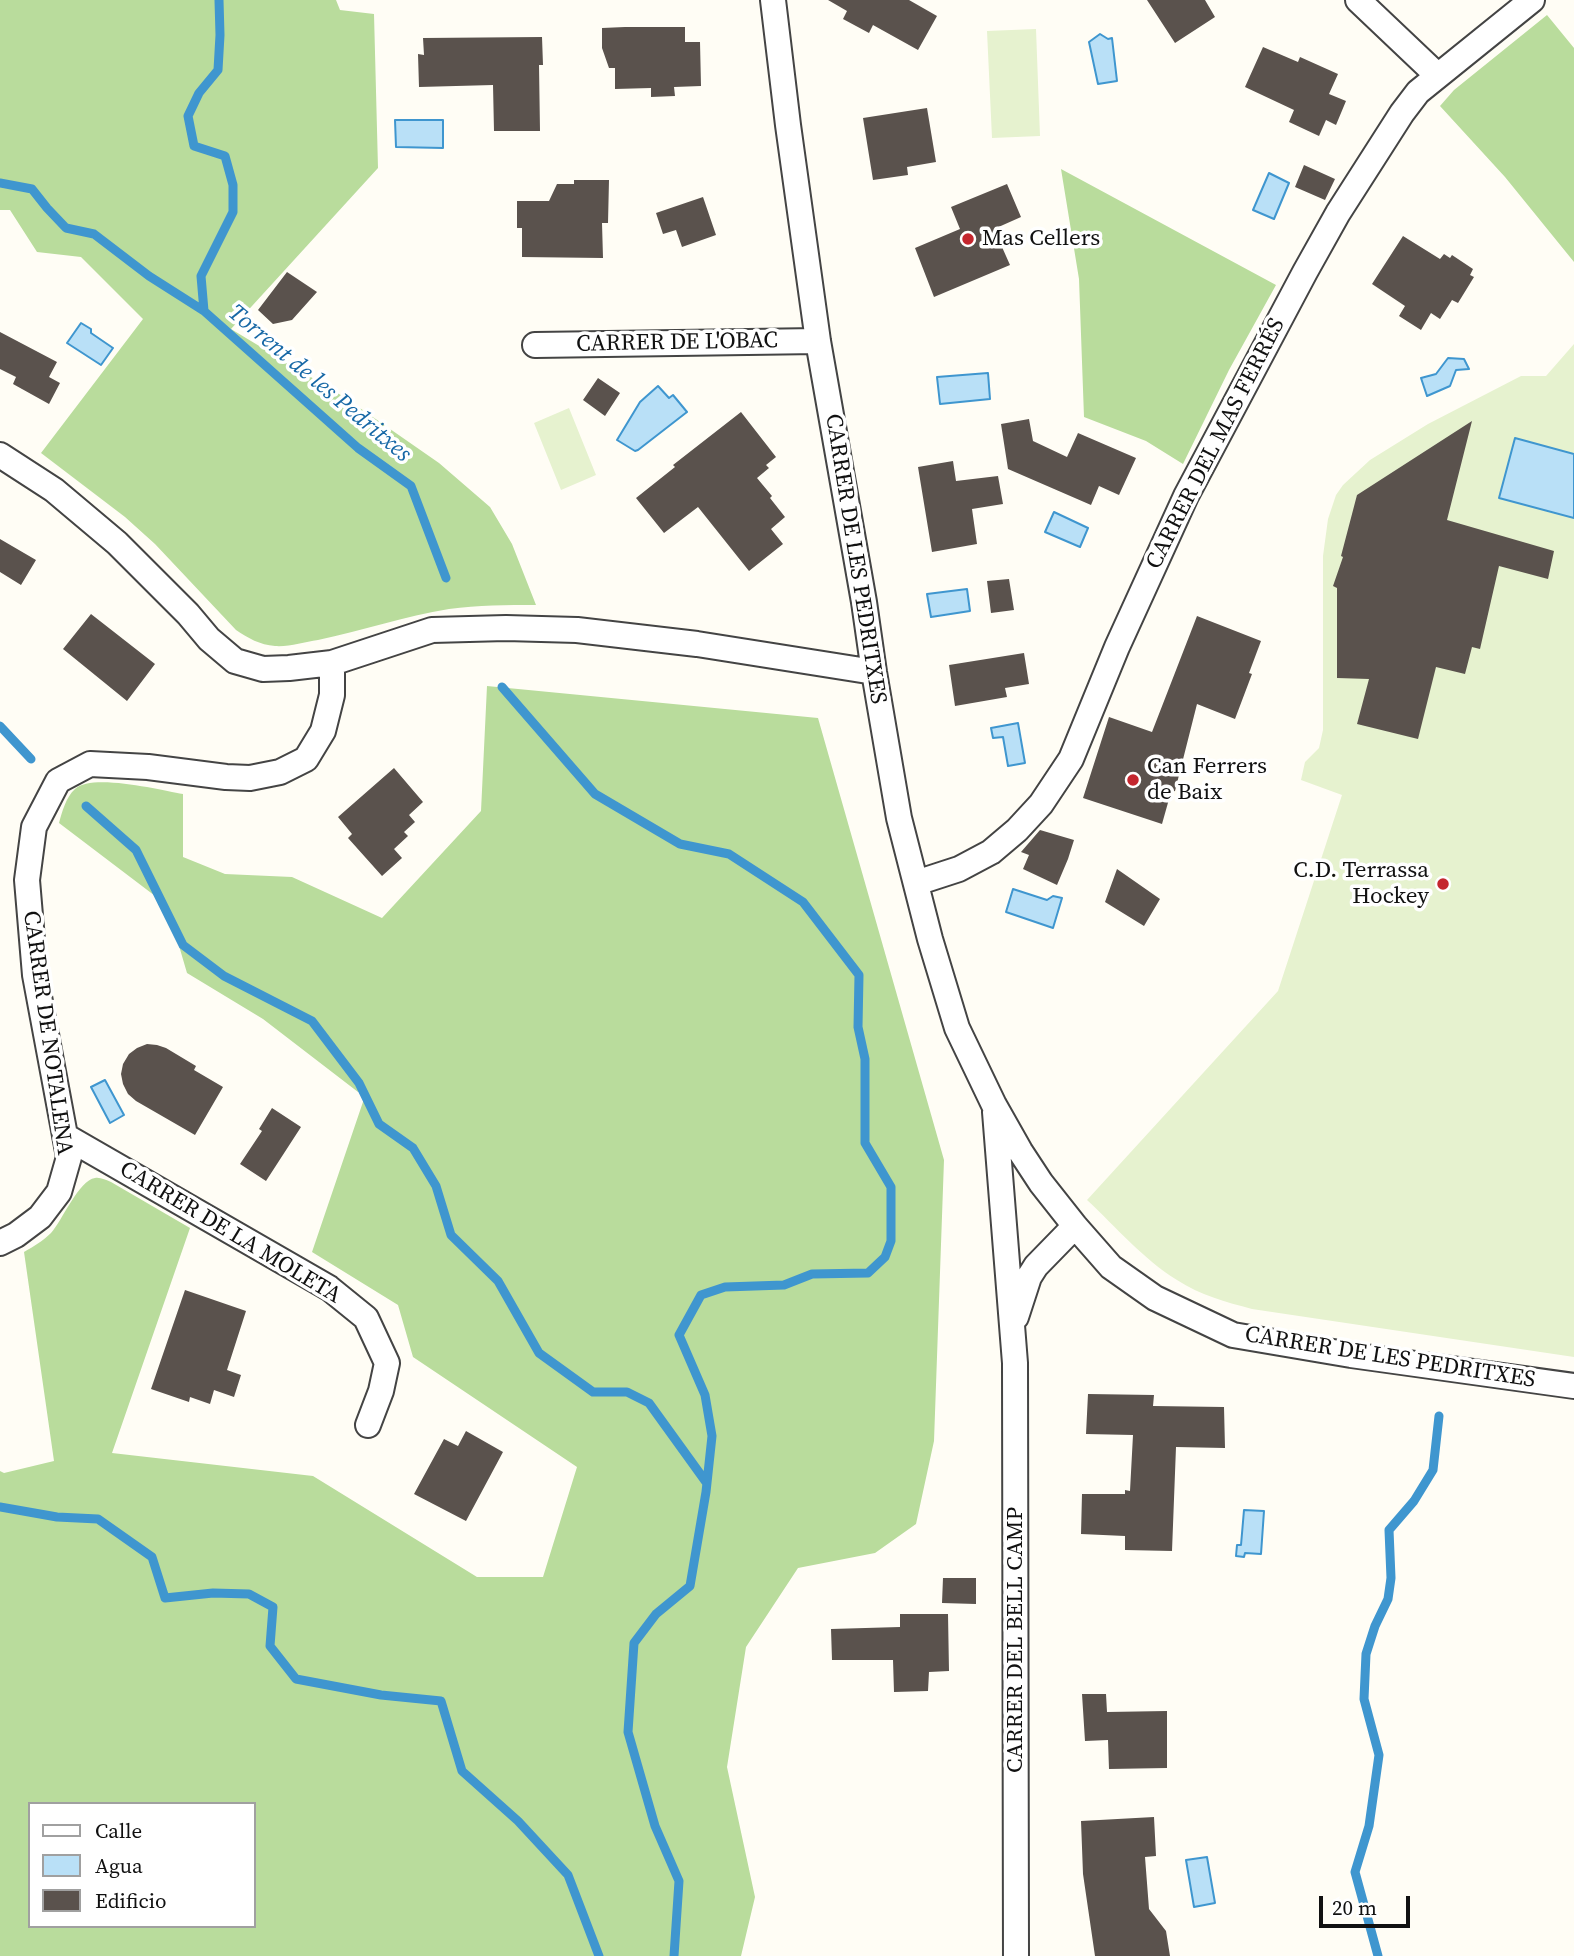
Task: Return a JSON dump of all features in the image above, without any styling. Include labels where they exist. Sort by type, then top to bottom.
[{"type":"street","name":"CARRER DE LES PEDRITXES","points":[[773,0],[818,341],[899,818],[930,939],[957,1028],[994,1105],[1041,1183],[1074,1226],[1111,1267],[1154,1298],[1233,1335],[1574,1386]]},
{"type":"street","points":[[1358,0],[1437,75]]},
{"type":"street","name":"CARRER DEL MAS FERRÉS","points":[[916,883],[959,869],[991,852],[1017,830],[1041,804],[1072,758],[1116,647],[1186,496],[1338,213],[1418,92],[1532,0]]},
{"type":"street","name":"CARRER DE L'OBAC","points":[[535,345],[818,341]]},
{"type":"street","points":[[0,455],[54,490],[117,543],[179,604],[209,639],[236,661],[263,669],[332,663],[432,630],[506,628],[577,630],[656,639],[874,672]]},
{"type":"street","name":"CARRER DE NOTALENA","points":[[0,1243],[40,1217],[59,1192],[69,1157],[35,975],[27,880],[34,827],[58,780],[90,764],[148,767],[226,777],[250,778],[280,772],[306,759],[323,731],[332,695],[332,663]]},
{"type":"street","name":"CARRER DE LES PEDRITXES","points":[[994,1105],[1013,1324]]},
{"type":"street","name":"CARRER DE LA MOLETA","points":[[65,1136],[329,1288],[366,1318],[387,1363],[381,1391],[368,1425]]},
{"type":"street","points":[[1013,1324],[1035,1266],[1074,1226]]},
{"type":"street","name":"CARRER DEL BELL CAMP","points":[[1013,1324],[1016,1956]]},
{"type":"green space","points":[[0,0],[336,0],[340,10],[374,14],[378,168],[231,329],[344,397],[439,463],[490,507],[512,544],[536,605],[449,609],[296,644],[264,644],[236,630],[155,544],[125,517],[41,453],[143,319],[81,257],[37,252],[10,210],[0,210]]},
{"type":"green space","points":[[1547,15],[1574,48],[1574,262],[1505,177],[1440,106],[1454,90]]},
{"type":"green space","points":[[1036,29],[1040,136],[992,138],[987,31]]},
{"type":"green space","points":[[1061,169],[1276,285],[1229,370],[1183,464],[1146,441],[1084,417],[1079,279]]},
{"type":"green space","name":"C.D. Terrassa Hockey","points":[[1574,344],[1574,1357],[1252,1309],[1204,1294],[1177,1280],[1153,1262],[1087,1200],[1278,991],[1342,795],[1301,780],[1305,762],[1319,748],[1323,730],[1323,556],[1328,519],[1336,495],[1370,460],[1428,424],[1521,376],[1546,376]]},
{"type":"green space","points":[[569,408],[596,475],[561,490],[534,423]]},
{"type":"green space","points":[[487,686],[818,718],[944,1160],[934,1441],[916,1524],[875,1553],[798,1568],[746,1647],[727,1767],[755,1897],[741,1956],[0,1956],[0,1471],[4,1473],[54,1461],[24,1252],[51,1233],[77,1193],[89,1180],[99,1178],[111,1182],[190,1228],[112,1453],[313,1476],[477,1577],[543,1577],[577,1467],[413,1357],[398,1305],[312,1252],[365,1096],[360,1088],[358,1092],[263,1019],[187,973],[167,905],[59,823],[69,796],[84,784],[111,782],[183,794],[183,857],[225,874],[292,877],[382,918],[481,811]]},
{"type":"water","points":[[1100,34],[1108,39],[1112,38],[1117,81],[1098,84],[1089,42]]},
{"type":"water","points":[[395,120],[443,120],[443,148],[396,147]]},
{"type":"water","points":[[1269,173],[1289,183],[1274,219],[1253,210]]},
{"type":"water","points":[[81,323],[113,348],[101,365],[67,343]]},
{"type":"water","points":[[1448,358],[1464,359],[1469,369],[1456,370],[1450,386],[1427,396],[1421,378],[1436,374]]},
{"type":"water","points":[[988,373],[990,399],[940,404],[937,377]]},
{"type":"water","points":[[658,386],[669,398],[673,395],[687,412],[635,451],[617,440],[640,402]]},
{"type":"water","points":[[1515,438],[1574,454],[1574,518],[1499,498]]},
{"type":"water","points":[[1054,512],[1088,528],[1080,547],[1045,532]]},
{"type":"water","points":[[967,589],[970,611],[931,617],[927,594]]},
{"type":"water","points":[[1018,723],[1025,763],[1008,766],[1003,737],[993,738],[991,728]]},
{"type":"water","points":[[1013,889],[1047,900],[1053,896],[1062,898],[1053,928],[1006,912]]},
{"type":"water","points":[[105,1080],[124,1115],[110,1123],[91,1087]]},
{"type":"water","points":[[1244,1510],[1264,1511],[1261,1554],[1245,1553],[1244,1557],[1236,1556],[1237,1545],[1241,1545]]},
{"type":"water","points":[[1207,1857],[1215,1903],[1194,1907],[1186,1860]]},
{"type":"building","points":[[828,0],[909,0],[937,16],[918,50],[873,25],[869,33],[843,19],[847,11]]},
{"type":"building","points":[[1147,0],[1205,0],[1215,17],[1175,43]]},
{"type":"building","points":[[685,27],[685,42],[700,42],[701,86],[674,87],[675,96],[651,97],[651,88],[615,89],[615,68],[609,68],[602,48],[602,28]]},
{"type":"building","points":[[542,37],[543,65],[539,65],[540,131],[494,131],[493,85],[419,87],[418,54],[424,55],[423,38]]},
{"type":"building","points":[[1263,47],[1298,62],[1300,57],[1338,74],[1329,94],[1346,101],[1336,125],[1326,120],[1319,136],[1289,122],[1294,110],[1245,87]]},
{"type":"building","points":[[927,108],[936,162],[907,167],[908,175],[873,180],[863,118]]},
{"type":"building","points":[[1304,165],[1335,179],[1325,200],[1295,187]]},
{"type":"building","points":[[574,180],[609,180],[608,223],[602,223],[603,258],[522,257],[522,228],[517,228],[517,201],[549,201],[557,184],[574,184]]},
{"type":"building","name":"Mas Cellers","points":[[1007,184],[1021,217],[994,229],[1010,265],[934,297],[915,248],[960,229],[951,207]]},
{"type":"building","points":[[703,197],[716,235],[682,247],[676,230],[663,234],[656,213]]},
{"type":"building","points":[[1403,236],[1440,259],[1444,254],[1450,258],[1452,255],[1473,269],[1470,275],[1474,277],[1458,303],[1452,300],[1440,319],[1431,313],[1421,330],[1399,316],[1405,306],[1372,284]]},
{"type":"building","points":[[287,272],[317,292],[292,320],[273,324],[258,310]]},
{"type":"building","points":[[0,332],[57,362],[49,377],[60,383],[49,404],[13,384],[16,377],[0,369]]},
{"type":"building","points":[[598,378],[620,393],[605,416],[583,400]]},
{"type":"building","points":[[741,412],[776,457],[766,465],[769,468],[757,478],[785,517],[771,529],[783,544],[749,571],[698,507],[664,533],[636,498]]},
{"type":"building","points":[[1029,419],[1033,441],[1067,457],[1078,433],[1136,458],[1119,495],[1099,486],[1091,505],[1008,469],[1001,424]]},
{"type":"building","points":[[1472,421],[1447,520],[1554,551],[1548,579],[1499,566],[1480,649],[1472,647],[1465,674],[1436,667],[1418,739],[1357,724],[1369,679],[1337,678],[1337,588],[1333,586],[1343,557],[1341,556],[1357,495]]},
{"type":"building","points":[[953,461],[956,481],[998,476],[1003,504],[972,509],[977,544],[932,552],[918,467]]},
{"type":"building","points":[[0,539],[36,560],[21,585],[0,572]]},
{"type":"building","points":[[1009,579],[1014,610],[991,613],[987,581]]},
{"type":"building","points":[[91,614],[155,664],[127,701],[63,649]]},
{"type":"building","points":[[1197,616],[1261,641],[1235,719],[1197,704],[1175,791],[1171,792],[1162,824],[1083,798],[1109,717],[1152,732]]},
{"type":"building","points":[[1024,653],[1029,684],[1005,688],[1007,697],[955,706],[949,665]]},
{"type":"building","points":[[394,768],[423,802],[409,815],[415,822],[404,832],[408,836],[394,849],[402,858],[382,876],[348,838],[352,834],[338,817]]},
{"type":"building","points":[[1040,830],[1074,840],[1057,885],[1023,869],[1029,855],[1021,852]]},
{"type":"building","points":[[1117,869],[1160,899],[1144,926],[1105,902]]},
{"type":"building","points":[[147,1044],[166,1048],[196,1066],[194,1070],[223,1087],[195,1135],[128,1094],[121,1074],[123,1064],[129,1054]]},
{"type":"building","points":[[272,1108],[301,1127],[266,1181],[240,1164],[262,1131],[259,1129]]},
{"type":"building","points":[[185,1290],[246,1311],[227,1370],[241,1375],[234,1397],[214,1390],[210,1404],[190,1397],[189,1402],[151,1389]]},
{"type":"building","points":[[1088,1394],[1154,1395],[1153,1406],[1224,1407],[1225,1448],[1176,1447],[1172,1551],[1125,1550],[1125,1536],[1081,1534],[1082,1494],[1125,1494],[1125,1490],[1130,1491],[1133,1435],[1086,1434]]},
{"type":"building","points":[[466,1431],[503,1452],[466,1521],[414,1494],[444,1439],[458,1446]]},
{"type":"building","points":[[943,1578],[976,1578],[976,1604],[942,1603]]},
{"type":"building","points":[[900,1614],[948,1614],[949,1671],[929,1672],[928,1691],[894,1692],[893,1660],[832,1660],[831,1629],[900,1627]]},
{"type":"building","points":[[1082,1694],[1106,1694],[1107,1712],[1167,1711],[1167,1768],[1109,1769],[1108,1740],[1085,1741]]},
{"type":"building","points":[[1154,1817],[1156,1856],[1145,1857],[1149,1909],[1166,1931],[1170,1956],[1095,1956],[1083,1874],[1081,1821]]},
{"type":"waterway","name":"Torrent de les Pedritxes","points":[[219,0],[218,70],[199,93],[188,116],[194,146],[225,156],[233,185],[233,212],[201,276],[204,311],[358,448],[411,486],[446,578]]},
{"type":"waterway","points":[[0,183],[32,189],[66,228],[94,234],[149,276],[204,311]]},
{"type":"waterway","name":"Torrent de les Pedritxes","points":[[502,687],[595,794],[680,844],[729,854],[803,902],[859,975],[858,1027],[865,1059],[865,1143],[891,1187],[891,1241],[885,1257],[868,1273],[812,1274],[784,1285],[725,1287],[701,1295],[679,1335],[705,1395],[712,1436],[706,1492],[690,1586],[656,1614],[634,1643],[628,1732],[655,1826],[679,1881],[674,1956]]},
{"type":"waterway","points":[[0,726],[31,759]]},
{"type":"waterway","points":[[86,806],[136,850],[183,945],[224,976],[312,1021],[359,1083],[379,1124],[413,1148],[436,1186],[451,1235],[498,1281],[539,1353],[593,1392],[627,1392],[649,1403],[706,1482]]},
{"type":"waterway","points":[[1378,1956],[1355,1872],[1369,1826],[1379,1755],[1364,1699],[1366,1654],[1388,1599],[1391,1578],[1389,1530],[1414,1501],[1433,1470],[1439,1416]]},
{"type":"waterway","points":[[0,1507],[57,1517],[98,1519],[152,1557],[165,1598],[213,1593],[249,1594],[273,1607],[270,1646],[296,1679],[381,1695],[441,1701],[462,1771],[518,1821],[568,1875],[599,1956]]},
{"type":"place","name":"Mas Cellers","points":[[968,239]]},
{"type":"place","name":"Can Ferrers de Baix","points":[[1133,780]]},
{"type":"place","name":"C.D. Terrassa Hockey","points":[[1443,884]]}]
